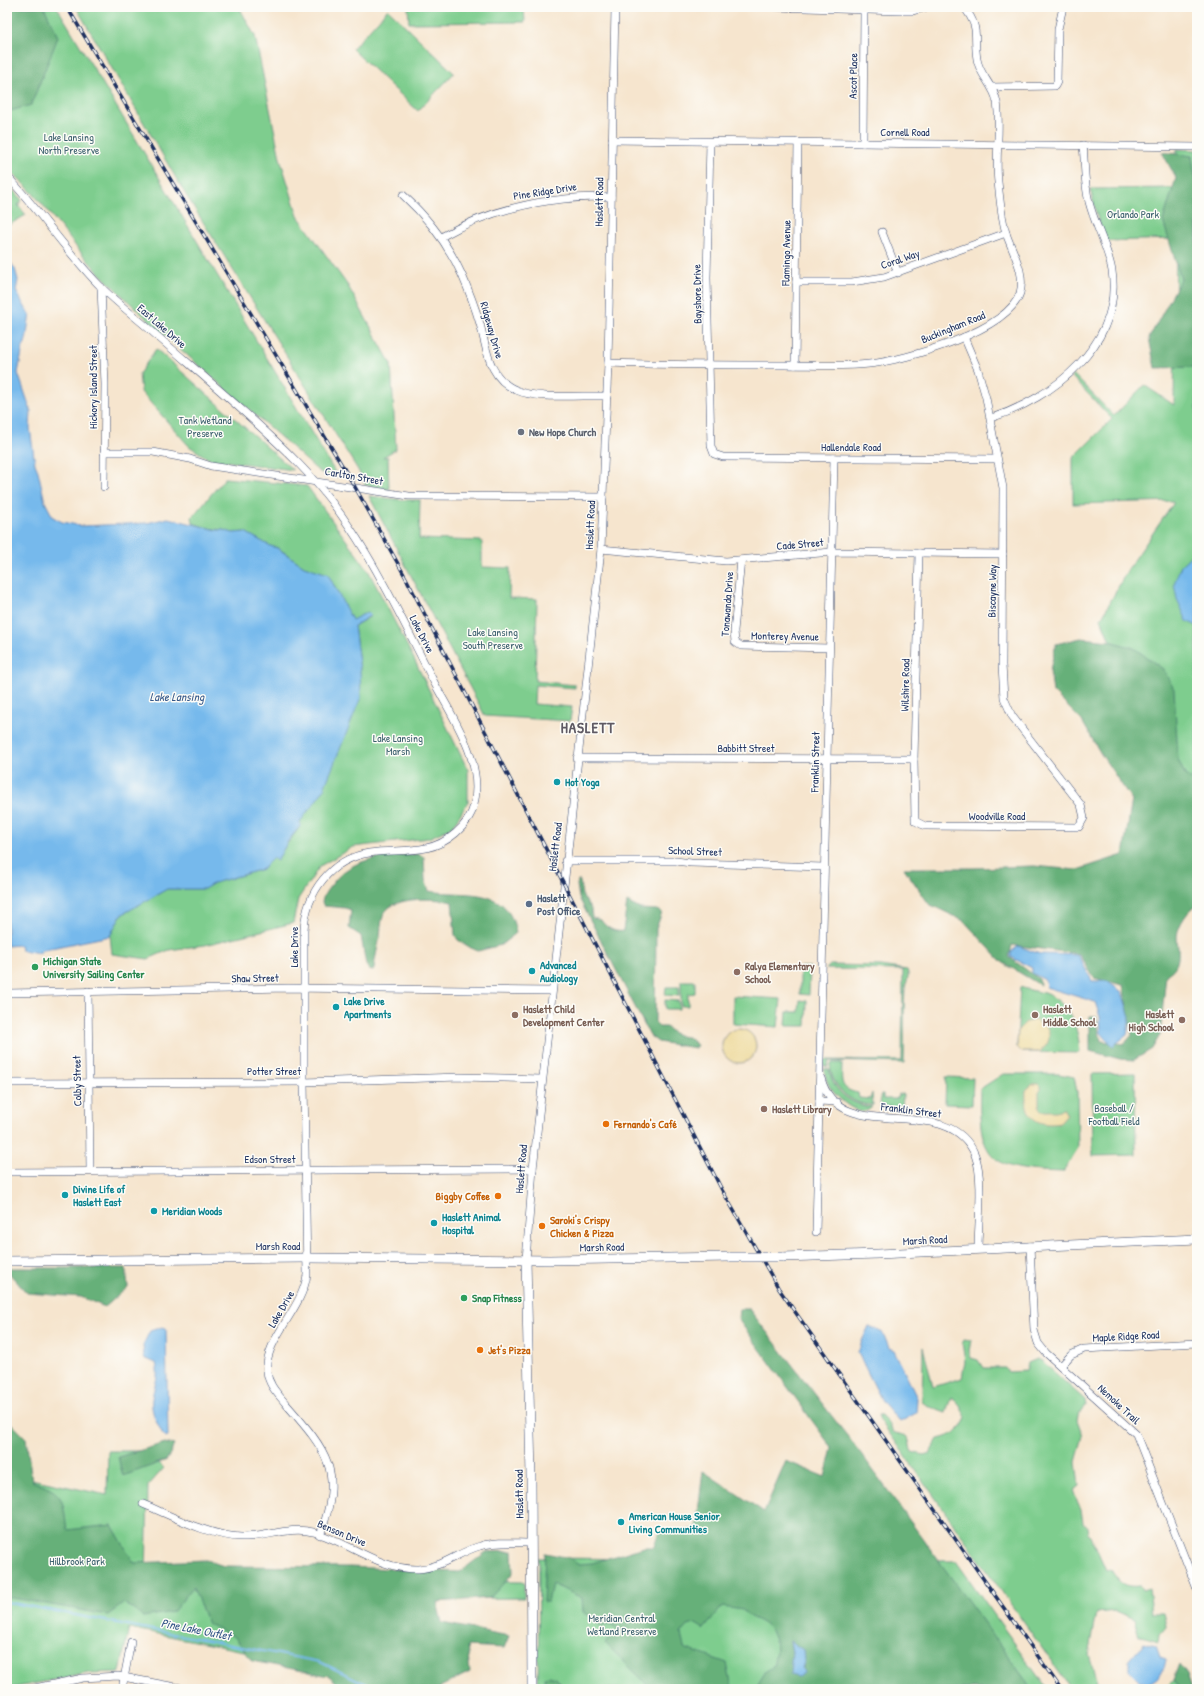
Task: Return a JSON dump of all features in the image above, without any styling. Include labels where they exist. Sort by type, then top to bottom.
[{"type":"main road","name":"Marsh Road","points":[[7,1260],[308,1258],[526,1260],[782,1257],[1197,1239]]},
{"type":"main road","name":"Haslett Road","points":[[526,1260],[532,1689]]},
{"type":"street","name":"Haslett Road","points":[[526,1260],[532,1169],[565,861],[601,549],[608,363],[615,7]]},
{"type":"street","points":[[774,7],[908,11],[927,7]]},
{"type":"street","name":"Buckingham Road","points":[[608,363],[857,365],[879,363],[918,353],[964,337],[991,324],[1004,315],[1020,294],[1020,269],[1006,233],[998,181],[997,101],[992,87],[979,68],[976,58],[975,25],[964,7]]},
{"type":"street","points":[[992,87],[1055,86],[1057,82],[1058,29],[1063,7]]},
{"type":"street","name":"Ascot Place","points":[[863,143],[864,10]]},
{"type":"street","name":"Cornell Road","points":[[612,140],[1197,147]]},
{"type":"street","name":"Bayshore Drive","points":[[710,142],[708,278],[711,446]]},
{"type":"street","name":"Flamingo Avenue","points":[[796,365],[798,142]]},
{"type":"street","points":[[991,418],[1034,400],[1061,381],[1091,349],[1108,316],[1113,289],[1112,272],[1106,248],[1088,201],[1083,145]]},
{"type":"street","name":"East Lake Drive","points":[[7,176],[101,287],[262,428],[313,480]]},
{"type":"street","name":"Ridgeway Drive","points":[[402,195],[420,210],[441,237],[455,261],[467,286],[479,320],[489,362],[500,380],[510,388],[527,394],[606,396]]},
{"type":"street","name":"Pine Ridge Drive","points":[[441,237],[476,220],[522,204],[563,198],[611,197]]},
{"type":"street","points":[[882,232],[898,272]]},
{"type":"street","name":"Coral Way","points":[[796,282],[852,282],[869,280],[898,272],[1006,233]]},
{"type":"street","name":"Hickory Island Street","points":[[101,287],[105,384],[104,487]]},
{"type":"street","name":"Biscayne Way","points":[[964,337],[978,370],[991,418],[1004,500],[1002,670],[1004,698],[1012,716],[1081,805],[1084,814],[1082,823]]},
{"type":"street","name":"Hallendale Road","points":[[711,446],[714,454],[723,457],[997,459]]},
{"type":"street","name":"Carlton Street","points":[[104,452],[153,452],[190,459],[211,466],[313,480],[409,496],[603,497]]},
{"type":"street","name":"Franklin Street","points":[[816,1232],[834,458]]},
{"type":"street","name":"Lake Drive","points":[[313,480],[345,520],[385,586],[460,732],[475,768],[476,788],[473,809],[467,820],[454,834],[443,842],[423,849],[360,855],[344,862],[324,877],[315,890],[306,913],[304,1082],[308,1258],[307,1275],[302,1296],[269,1351],[267,1369],[270,1384],[312,1435],[322,1449],[328,1465],[331,1481],[331,1496],[328,1512],[320,1534]]},
{"type":"street","name":"Cade Street","points":[[601,549],[710,560],[741,560],[832,552],[1003,554]]},
{"type":"street","name":"Wilshire Road","points":[[914,818],[919,553]]},
{"type":"street","name":"Tonawanda Drive","points":[[741,560],[733,636],[735,642],[741,646]]},
{"type":"street","name":"Monterey Avenue","points":[[741,646],[829,648]]},
{"type":"street","name":"Babbitt Street","points":[[577,758],[914,759]]},
{"type":"street","name":"Woodville Road","points":[[914,818],[918,824],[925,826],[1076,827],[1082,823]]},
{"type":"street","name":"School Street","points":[[565,861],[676,861],[691,863],[824,866]]},
{"type":"street","name":"Shaw Street","points":[[7,993],[304,988],[551,991]]},
{"type":"street","name":"Colby Street","points":[[88,991],[90,1171]]},
{"type":"street","name":"Franklin Street","points":[[820,1068],[824,1086],[836,1102],[851,1111],[868,1116],[937,1123],[952,1129],[966,1140],[975,1156],[979,1176],[978,1249]]},
{"type":"street","name":"Potter Street","points":[[7,1083],[304,1082],[416,1078],[542,1079]]},
{"type":"street","name":"Franklin Street","points":[[819,1101],[836,1102]]},
{"type":"street","name":"Edson Street","points":[[7,1172],[532,1169]]},
{"type":"street","name":"Nemoke Trail","points":[[1030,1246],[1034,1333],[1044,1350],[1131,1429],[1137,1437],[1197,1589]]},
{"type":"street","name":"Maple Ridge Road","points":[[1061,1366],[1071,1355],[1084,1349],[1197,1343]]},
{"type":"street","name":"Benson Drive","points":[[143,1504],[218,1533],[232,1536],[253,1536],[296,1530],[309,1531],[320,1534],[382,1563],[411,1569],[440,1565],[474,1548],[490,1543],[531,1543]]},
{"type":"street","points":[[122,1689],[131,1642]]},
{"type":"street","points":[[30,1689],[84,1678],[125,1677],[186,1689]]},
{"type":"green space","name":"Lake Lansing North Preserve","points":[[7,7],[57,7],[338,477],[322,473],[317,470],[129,302],[91,264],[33,193],[7,168]]},
{"type":"green space","points":[[7,7],[44,7],[58,37],[31,105],[7,112]]},
{"type":"green space","points":[[76,7],[239,7],[255,36],[280,158],[298,216],[348,286],[391,364],[396,449],[383,457],[388,457],[389,490],[365,485],[358,470],[183,190]]},
{"type":"green space","points":[[408,7],[524,7],[525,22],[409,23]]},
{"type":"green space","points":[[388,9],[454,73],[418,111],[352,49]]},
{"type":"green space","name":"Orlando Park","points":[[1177,149],[1197,150],[1197,871],[1134,649],[1110,641],[1101,619],[1128,569],[1173,504],[1173,501],[1073,504],[1073,458],[1112,419],[1072,377],[1073,374],[1114,416],[1144,385],[1174,405],[1176,239],[1107,241],[1098,220],[1090,189],[1176,188]]},
{"type":"green space","points":[[1162,152],[1192,156],[1197,191],[1197,365],[1195,367],[1155,368],[1149,338],[1181,279],[1163,221],[1176,178]]},
{"type":"green space","points":[[7,184],[22,200],[18,205],[26,215],[7,226]]},
{"type":"green space","name":"Tank Wetland Preserve","points":[[156,349],[293,470],[209,459],[189,446],[141,392],[139,374]]},
{"type":"green space","name":"Lake Lansing Marsh","points":[[225,478],[307,486],[368,570],[414,659],[468,770],[468,802],[452,827],[429,838],[353,847],[320,866],[298,899],[293,923],[205,945],[169,950],[148,959],[112,954],[110,936],[121,915],[167,889],[204,889],[214,883],[260,871],[282,851],[301,825],[299,822],[323,791],[360,670],[354,626],[371,616],[367,612],[352,621],[327,574],[304,566],[278,548],[270,546],[245,532],[233,533],[207,528],[193,523],[192,517]]},
{"type":"green space","name":"Lake Lansing South Preserve","points":[[369,496],[404,500],[420,500],[419,539],[482,541],[482,567],[510,568],[509,598],[537,599],[535,681],[575,685],[575,688],[535,685],[534,704],[572,707],[570,721],[485,716]]},
{"type":"green space","points":[[1081,638],[1110,641],[1134,648],[1163,669],[1174,689],[1178,759],[1185,775],[1197,783],[1197,905],[1187,914],[1181,923],[1178,932],[1178,959],[1174,968],[1166,975],[1160,1035],[1152,1049],[1134,1060],[1120,1059],[1090,1051],[1090,1016],[1096,1016],[1101,1041],[1124,1044],[1132,1035],[1123,985],[1094,978],[1079,954],[1012,945],[1009,957],[1039,979],[1040,985],[1002,962],[964,921],[929,904],[904,868],[1034,866],[1077,870],[1123,855],[1132,800],[1101,754],[1082,721],[1053,692],[1050,670],[1056,644]]},
{"type":"green space","points":[[418,854],[424,857],[425,879],[429,891],[470,894],[483,896],[494,900],[504,907],[511,917],[516,933],[501,945],[478,951],[458,940],[455,935],[452,902],[427,899],[398,903],[390,907],[385,912],[382,921],[374,969],[373,971],[369,970],[366,965],[361,936],[349,928],[351,910],[324,906],[322,903],[324,895],[328,888],[340,875],[360,863],[382,857]]},
{"type":"green space","points":[[578,881],[580,881],[582,895],[591,909],[592,918],[601,920],[608,927],[614,930],[623,931],[627,902],[640,909],[657,910],[662,912],[656,929],[655,1023],[659,1027],[666,1027],[676,1034],[688,1037],[697,1045],[695,1048],[658,1042],[650,1036],[579,898],[577,885]]},
{"type":"green space","points":[[830,965],[880,966],[907,970],[908,977],[904,997],[904,1063],[829,1061],[828,1067],[824,1066],[823,1060],[902,1061],[903,970],[826,969]]},
{"type":"green space","points":[[800,967],[810,967],[809,995],[800,994]]},
{"type":"green space","points":[[681,981],[695,981],[695,993],[688,994],[688,1006],[681,1006]]},
{"type":"green space","points":[[666,987],[679,987],[679,996],[665,995]]},
{"type":"green space","points":[[1020,987],[1044,993],[1053,997],[1067,1010],[1078,1035],[1080,1053],[1022,1052],[1017,1047]]},
{"type":"green space","points":[[733,996],[781,999],[778,1027],[733,1024]]},
{"type":"green space","points":[[665,1000],[679,1001],[679,1009],[665,1009]]},
{"type":"green space","points":[[800,1000],[807,1001],[806,1026],[786,1026],[787,1012],[799,1012]]},
{"type":"green space","points":[[832,1063],[842,1063],[842,1083],[847,1089],[858,1093],[859,1098],[870,1099],[872,1093],[873,1105],[854,1101],[844,1094],[833,1078],[830,1068]]},
{"type":"green space","points":[[824,1069],[829,1069],[834,1084],[844,1096],[864,1106],[872,1107],[862,1111],[856,1110],[844,1103],[830,1087],[826,1079]]},
{"type":"green space","name":"Baseball / Football Field","points":[[1135,1073],[1136,1155],[1093,1156],[1092,1074]]},
{"type":"green space","points":[[1003,1074],[1059,1074],[1074,1077],[1077,1092],[1078,1148],[1063,1172],[1020,1169],[994,1158],[987,1147],[982,1133],[980,1089]]},
{"type":"green space","points":[[946,1077],[973,1078],[972,1105],[945,1104]]},
{"type":"green space","points":[[881,1094],[883,1094],[883,1099],[897,1099],[898,1094],[903,1094],[902,1108],[880,1106]]},
{"type":"green space","points":[[7,1268],[126,1268],[128,1287],[105,1307],[81,1297],[27,1293],[7,1271]]},
{"type":"green space","name":"Meridian Central Wetland Preserve","points":[[739,1309],[749,1309],[862,1455],[1032,1689],[755,1689],[766,1671],[773,1667],[776,1648],[774,1636],[767,1626],[749,1616],[743,1610],[722,1607],[704,1629],[696,1624],[687,1626],[681,1633],[684,1648],[727,1663],[732,1689],[652,1689],[606,1644],[612,1636],[620,1631],[610,1625],[601,1626],[583,1612],[582,1598],[552,1584],[548,1602],[543,1602],[545,1553],[570,1558],[579,1564],[592,1563],[644,1547],[654,1547],[658,1534],[668,1530],[681,1532],[696,1528],[703,1471],[764,1512],[786,1461],[825,1477],[832,1448],[738,1319]],"holes":[[[790,1641],[803,1650],[803,1670],[798,1677],[791,1665],[792,1652]]]},
{"type":"green space","points":[[964,1339],[971,1340],[969,1351],[971,1358],[978,1360],[983,1368],[1005,1368],[1008,1372],[1026,1371],[1028,1363],[1037,1359],[1042,1361],[1085,1400],[1086,1406],[1078,1415],[1077,1420],[1083,1436],[1076,1462],[1079,1486],[1075,1489],[1074,1493],[1081,1510],[1083,1522],[1106,1570],[1110,1569],[1123,1584],[1129,1586],[1140,1586],[1142,1590],[1149,1588],[1152,1613],[1163,1613],[1166,1626],[1159,1634],[1158,1642],[1139,1636],[1134,1619],[1115,1611],[1097,1613],[1089,1655],[1099,1689],[1071,1689],[880,1420],[878,1415],[881,1415],[890,1425],[893,1432],[906,1436],[909,1440],[912,1452],[924,1455],[930,1453],[938,1439],[952,1434],[959,1429],[966,1417],[957,1401],[951,1397],[946,1413],[922,1402],[923,1347],[933,1387],[962,1378],[965,1361],[962,1343]]},
{"type":"green space","name":"Hillbrook Park","points":[[7,1419],[26,1438],[32,1481],[51,1489],[60,1498],[64,1510],[67,1530],[112,1525],[134,1563],[206,1560],[224,1566],[350,1567],[460,1572],[486,1552],[512,1551],[513,1573],[490,1598],[437,1602],[442,1623],[509,1636],[504,1648],[467,1646],[470,1672],[440,1687],[440,1689],[344,1689],[329,1676],[252,1661],[235,1637],[208,1624],[193,1587],[173,1612],[143,1617],[124,1603],[108,1615],[7,1597]]},
{"type":"green space","points":[[165,1443],[174,1445],[167,1460],[123,1476],[118,1457]]},
{"type":"green space","name":"Hillbrook Park","points":[[108,1451],[147,1451],[164,1468],[148,1486],[146,1579],[524,1582],[524,1598],[434,1599],[333,1669],[129,1628],[120,1672],[89,1673],[7,1689],[7,1474],[107,1495]]},
{"type":"green space","name":"Meridian Central Wetland Preserve","points":[[539,1558],[956,1561],[1047,1689],[538,1689]]},
{"type":"green space","points":[[1179,1664],[1187,1675],[1192,1689],[1181,1689],[1173,1680]]},
{"type":"green space","points":[[549,1676],[556,1678],[564,1688],[569,1686],[581,1689],[545,1689],[544,1677]]},
{"type":"green space","points":[[1173,1680],[1181,1689],[1142,1689],[1146,1687],[1165,1688]]},
{"type":"sand","points":[[1035,1020],[1047,1027],[1049,1038],[1047,1044],[1039,1052],[1022,1052],[1017,1047],[1018,1030],[1026,1022]]},
{"type":"sand","points":[[739,1029],[751,1034],[756,1046],[751,1058],[739,1063],[727,1058],[722,1046],[727,1034]]},
{"type":"sand","points":[[1033,1084],[1039,1084],[1041,1086],[1041,1090],[1039,1092],[1039,1108],[1041,1111],[1057,1111],[1063,1108],[1067,1115],[1060,1123],[1043,1123],[1032,1117],[1027,1106],[1026,1090]]},
{"type":"water","name":"Lake Lansing","points":[[7,257],[15,269],[18,280],[16,291],[30,316],[18,373],[31,411],[30,428],[35,464],[45,502],[53,517],[62,522],[82,526],[147,523],[168,518],[233,533],[245,532],[270,546],[277,548],[304,566],[328,574],[352,620],[368,612],[371,615],[354,626],[360,670],[361,697],[323,791],[300,822],[301,825],[288,841],[277,861],[273,858],[260,871],[214,883],[204,889],[167,889],[121,915],[110,936],[41,950],[40,953],[21,950],[20,945],[7,946]]},
{"type":"water","points":[[1197,550],[1197,626],[1187,621],[1177,599],[1174,584],[1181,565]]},
{"type":"water","points":[[1018,946],[1040,954],[1078,955],[1092,981],[1107,981],[1122,992],[1130,1017],[1127,1035],[1113,1046],[1101,1033],[1100,1017],[1095,1002],[1046,987],[1045,980],[1032,973],[1032,968],[1011,957],[1011,952]]},
{"type":"water","points":[[869,1326],[883,1333],[889,1348],[894,1350],[917,1398],[916,1413],[900,1422],[882,1401],[858,1353]]},
{"type":"water","points":[[162,1327],[166,1328],[168,1437],[166,1438],[164,1437],[157,1422],[152,1407],[152,1395],[157,1375],[156,1363],[144,1358],[143,1345],[150,1331]]},
{"type":"water","points":[[790,1641],[803,1650],[804,1662],[802,1668],[804,1673],[798,1677],[790,1675],[792,1652]]},
{"type":"water","points":[[1144,1643],[1156,1646],[1160,1657],[1166,1659],[1161,1674],[1149,1684],[1138,1680],[1129,1671],[1129,1661]]},
{"type":"waterway","name":"Pine Lake Outlet","points":[[7,1602],[320,1662],[377,1689]]},
{"type":"railway","points":[[67,7],[355,487],[406,578],[722,1190],[779,1289],[1061,1689]]},
{"type":"place","name":"New Hope Church","points":[[521,432]]},
{"type":"place","name":"Hot Yoga","points":[[557,782]]},
{"type":"place","name":"Haslett Post Office","points":[[529,904]]},
{"type":"place","name":"Michigan State University Sailing Center","points":[[35,967]]},
{"type":"place","name":"Advanced Audiology","points":[[532,971]]},
{"type":"place","name":"Ralya Elementary School","points":[[737,972]]},
{"type":"place","name":"Lake Drive Apartments","points":[[336,1007]]},
{"type":"place","name":"Haslett Child Development Center","points":[[515,1015]]},
{"type":"place","name":"Haslett Middle School","points":[[1035,1015]]},
{"type":"place","name":"Haslett High School","points":[[1182,1020]]},
{"type":"place","name":"Haslett Library","points":[[764,1109]]},
{"type":"place","name":"Fernando's Café","points":[[606,1124]]},
{"type":"place","name":"Divine Life of Haslett East","points":[[65,1195]]},
{"type":"place","name":"Biggby Coffee","points":[[498,1196]]},
{"type":"place","name":"Meridian Woods","points":[[154,1211]]},
{"type":"place","name":"Haslett Animal Hospital","points":[[434,1223]]},
{"type":"place","name":"Saroki's Crispy Chicken & Pizza","points":[[542,1226]]},
{"type":"place","name":"Snap Fitness","points":[[464,1298]]},
{"type":"place","name":"Jet's Pizza","points":[[480,1350]]},
{"type":"place","name":"American House Senior Living Communities","points":[[621,1522]]},
{"type":"district","name":"HASLETT","points":[[588,727]]}]
